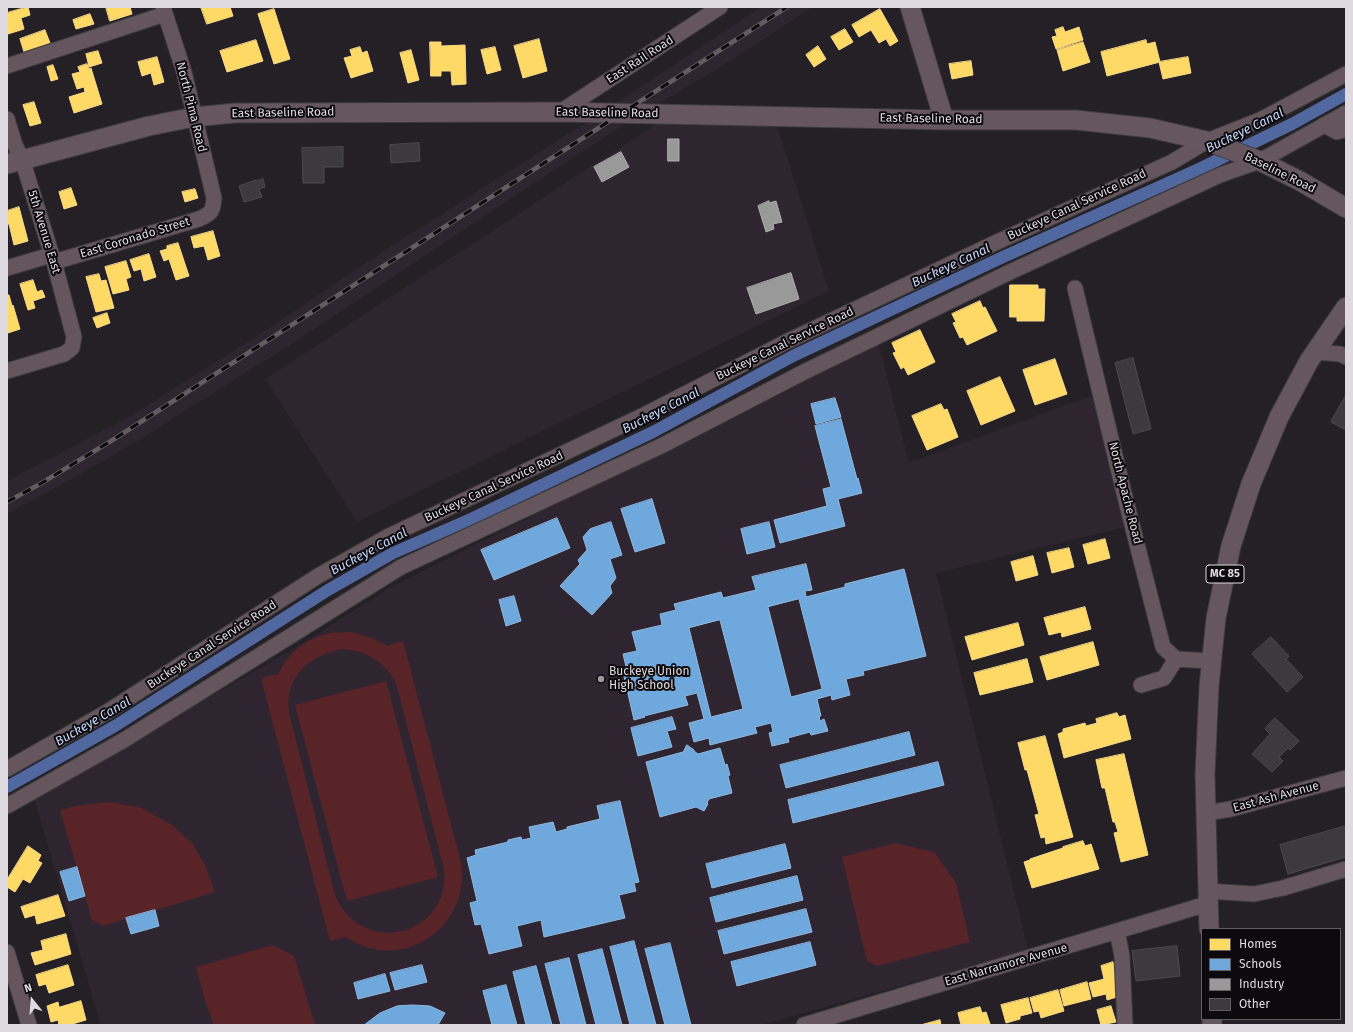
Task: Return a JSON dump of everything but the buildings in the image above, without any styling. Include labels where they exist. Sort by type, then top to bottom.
[{"type":"main road","points":[[910,7],[944,120]]},
{"type":"main road","name":"East Baseline Road","points":[[15,162],[130,130],[194,117],[258,112],[560,112],[944,120],[1076,120],[1150,128],[1209,142]]},
{"type":"main road","name":"Baseline Road","points":[[1209,142],[1257,160],[1300,181],[1346,208]]},
{"type":"main road","points":[[1316,352],[1346,307]]},
{"type":"main road","name":"MC 85","points":[[1209,928],[1207,898],[1206,759],[1209,686],[1216,618],[1231,546],[1251,484],[1279,417],[1316,352]]},
{"type":"street","name":"East Rail Road","points":[[560,112],[720,7]]},
{"type":"street","points":[[7,66],[164,10]]},
{"type":"street","name":"North Pima Road","points":[[164,10],[184,72],[214,198],[213,209]]},
{"type":"street","name":"Buckeye Canal Service Road","points":[[7,769],[108,712],[318,576],[387,537],[644,415],[824,324],[995,242],[1172,162],[1209,142],[1260,120],[1346,74]]},
{"type":"street","points":[[7,806],[124,740],[401,566],[661,446],[804,372],[1010,272],[1220,175],[1257,160],[1346,113]]},
{"type":"street","name":"5th Avenue East","points":[[7,119],[15,145],[15,162],[53,259],[74,336],[72,348],[64,354],[7,371]]},
{"type":"street","points":[[1324,125],[1336,132],[1346,129]]},
{"type":"street","name":"East Coronado Street","points":[[7,268],[53,259],[199,219],[208,215],[213,209]]},
{"type":"street","name":"North Apache Road","points":[[1075,288],[1163,647],[1176,659]]},
{"type":"street","points":[[1316,352],[1340,354],[1346,357]]},
{"type":"street","points":[[1141,685],[1164,678],[1176,659],[1211,661]]},
{"type":"street","name":"East Ash Avenue","points":[[1206,813],[1232,809],[1346,778]]},
{"type":"street","points":[[1207,898],[1254,894],[1283,888],[1346,869]]},
{"type":"street","name":"East Narramore Avenue","points":[[804,1025],[1117,931],[1207,898]]},
{"type":"street","points":[[1117,931],[1122,956],[1126,1025]]},
{"type":"street","points":[[7,952],[29,1025]]},
{"type":"shaded area","points":[[761,7],[812,7],[732,60],[626,123],[285,348],[134,443],[7,514],[7,481],[129,417],[271,327],[390,247],[590,120]]},
{"type":"shaded area","points":[[658,123],[777,125],[829,291],[357,522],[265,379]]},
{"type":"shaded area","name":"Buckeye Union High School","points":[[878,342],[909,463],[1093,395],[1125,527],[936,573],[1028,950],[761,1025],[101,1025],[34,798],[305,642],[389,588]]},
{"type":"shaded area","points":[[352,632],[372,638],[387,646],[403,641],[461,863],[461,886],[455,907],[444,925],[428,938],[410,947],[389,950],[367,947],[346,937],[330,941],[261,678],[278,675],[292,653],[313,639],[330,633]],"holes":[[[343,649],[351,650],[374,658],[392,675],[396,683],[444,869],[442,892],[434,911],[419,924],[402,931],[383,932],[364,927],[347,915],[335,895],[289,713],[288,700],[291,689],[301,670],[320,656]]]},
{"type":"shaded area","points":[[386,681],[438,877],[347,901],[295,705]]},
{"type":"shaded area","points":[[110,802],[142,808],[172,825],[193,844],[205,865],[215,892],[103,926],[92,920],[60,810],[75,806]]},
{"type":"shaded area","points":[[895,843],[934,852],[956,883],[970,942],[877,966],[867,961],[842,857]]},
{"type":"shaded area","points":[[273,945],[294,956],[315,1025],[214,1025],[196,967]]},
{"type":"waterway","name":"Buckeye Canal","points":[[7,787],[115,726],[328,590],[393,553],[471,519],[653,432],[793,356],[1003,257],[1199,169],[1292,124],[1346,94]]},
{"type":"railway","points":[[7,502],[111,441],[787,7]]},
{"type":"place","name":"Buckeye Union High School","points":[[601,679]]}]
